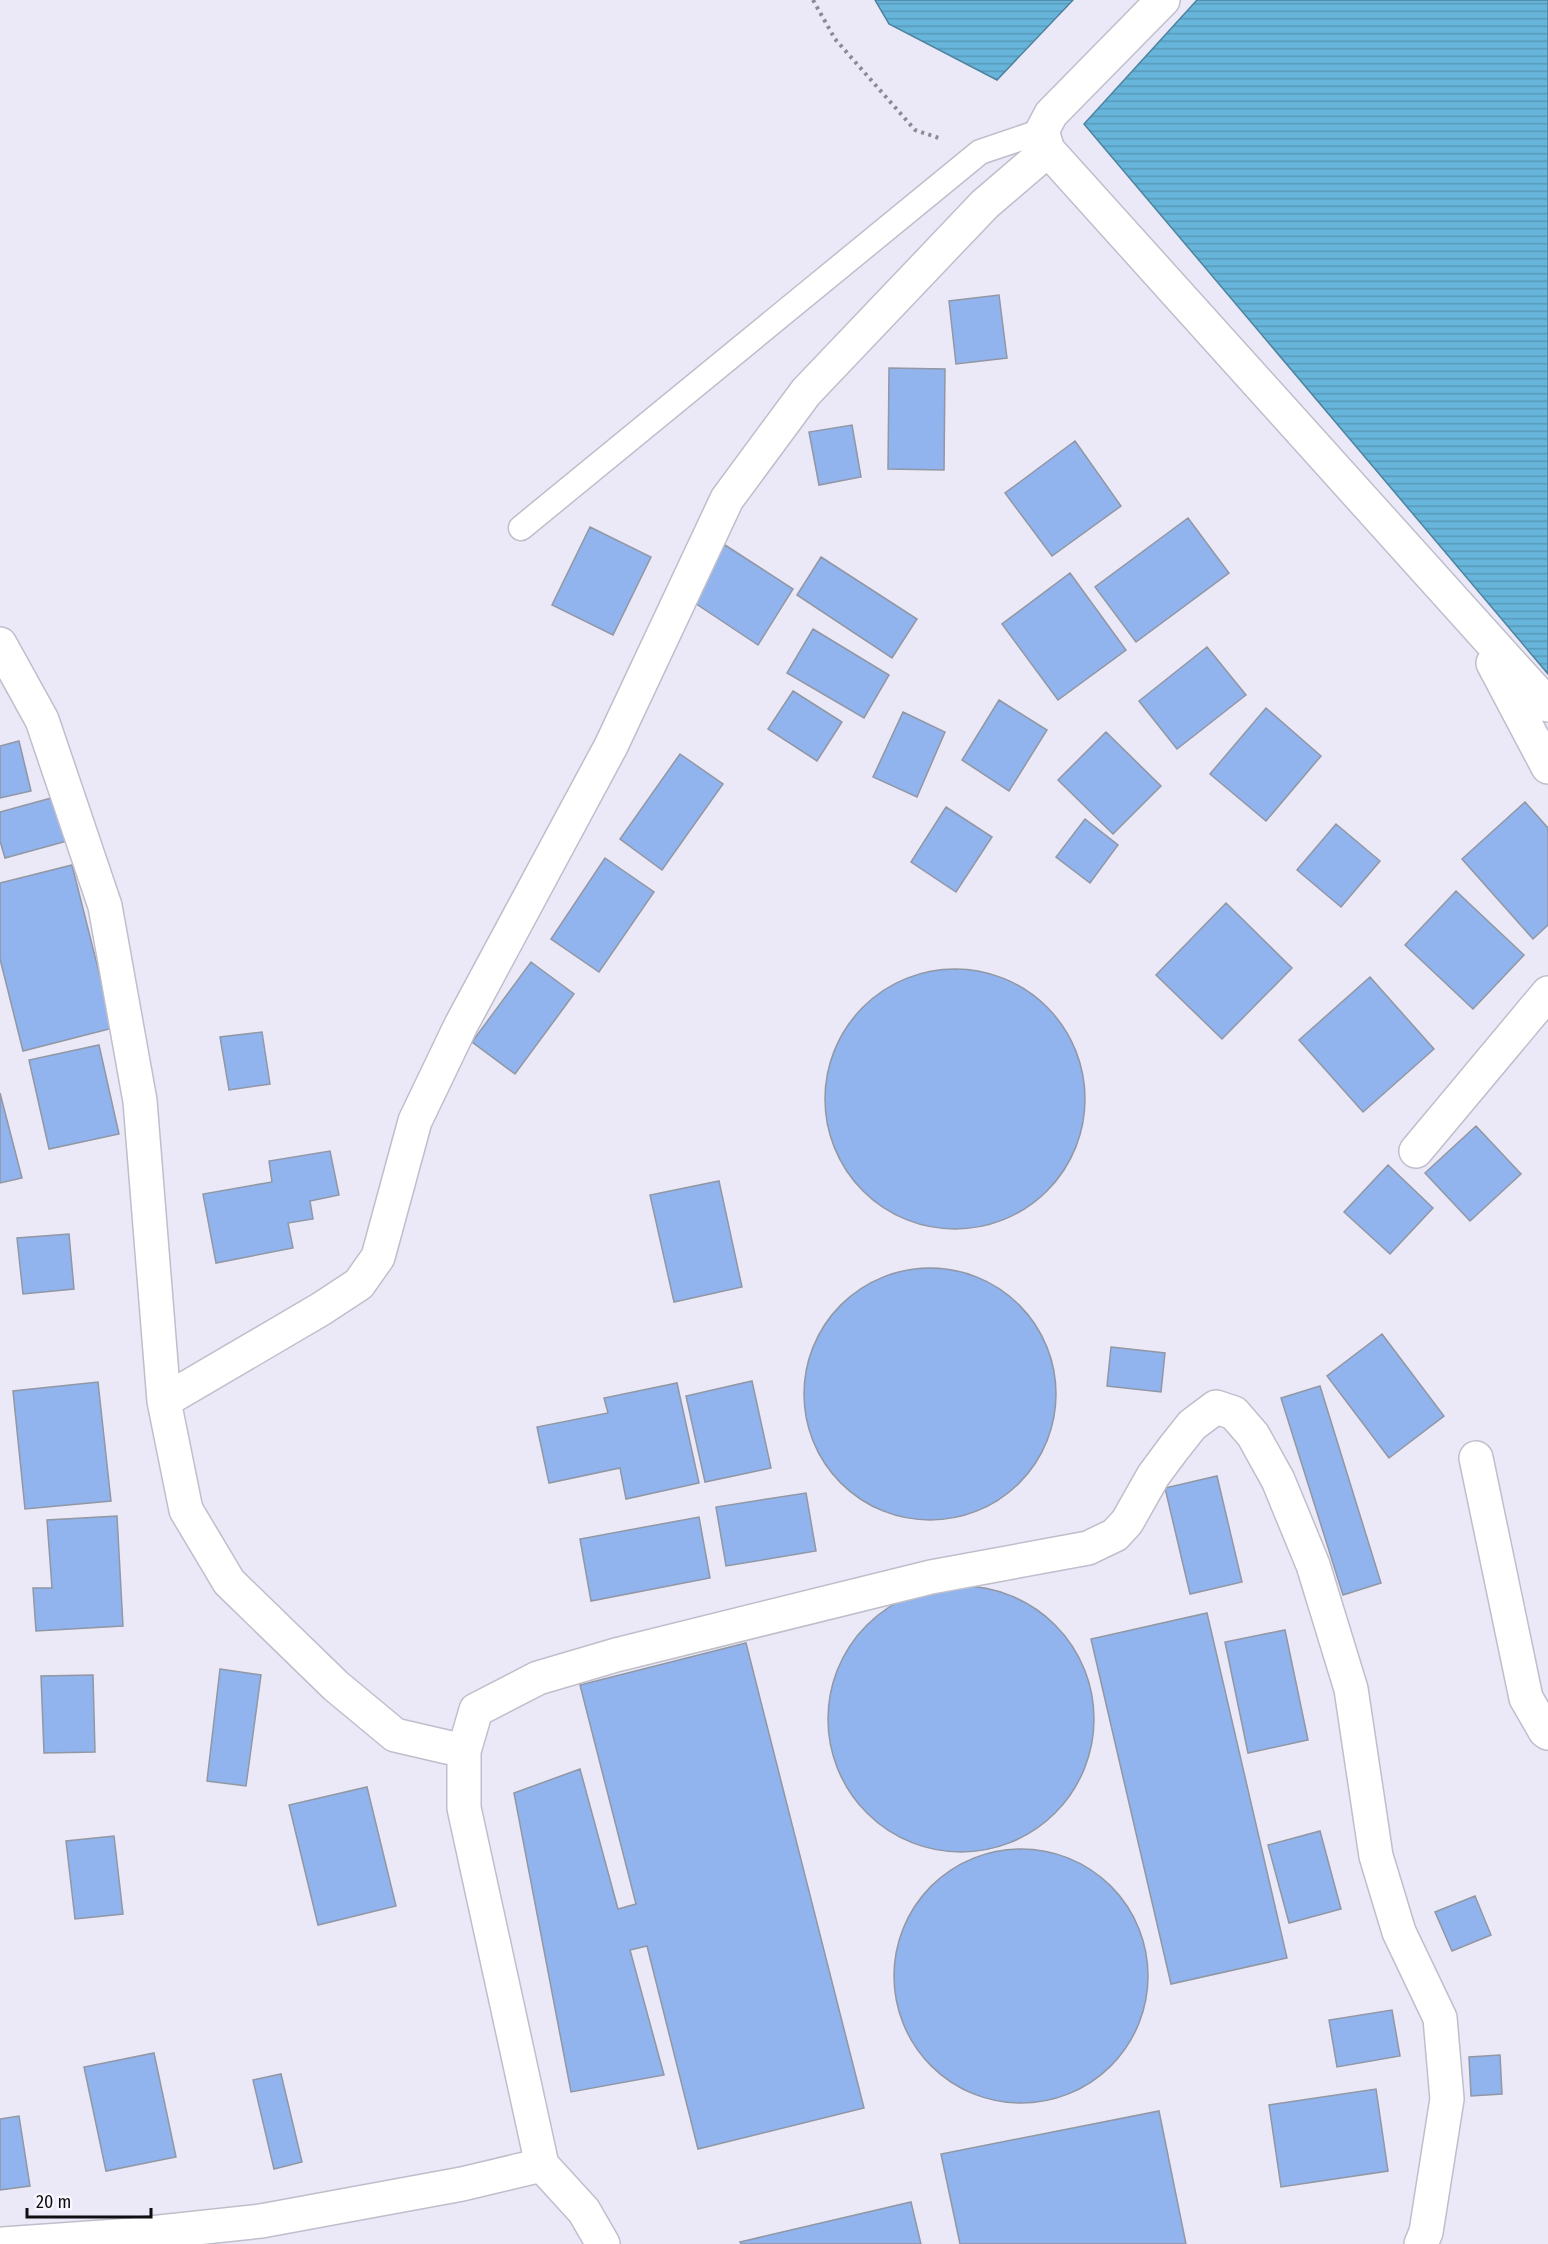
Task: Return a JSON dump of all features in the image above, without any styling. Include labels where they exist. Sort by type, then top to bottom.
[{"type":"street","points":[[164,1401],[321,1309],[359,1284],[372,1266],[378,1257],[415,1121],[461,1024],[611,746],[727,499],[806,392],[1045,141],[1051,114],[1163,0]]},
{"type":"street","points":[[1045,141],[1548,705]]},
{"type":"street","points":[[1470,619],[1548,767]]},
{"type":"street","points":[[0,644],[42,720],[105,906],[140,1101],[164,1401],[186,1510],[229,1582],[336,1686],[394,1735],[464,1751]]},
{"type":"street","points":[[1416,1151],[1548,993]]},
{"type":"street","points":[[603,2244],[584,2211],[542,2164],[464,1809],[464,1751],[476,1710],[538,1678],[616,1655],[932,1577],[1088,1548],[1115,1535],[1127,1522],[1153,1476],[1192,1425],[1216,1407],[1234,1413],[1253,1435],[1278,1480],[1313,1565],[1352,1689],[1376,1856],[1399,1932],[1440,2018],[1447,2099],[1426,2232],[1421,2244]]},
{"type":"street","points":[[1476,1458],[1526,1698],[1548,1733]]},
{"type":"street","points":[[3,2244],[132,2235],[261,2221],[462,2184],[542,2164]]},
{"type":"lane","points":[[522,528],[980,152],[1045,141]]},
{"type":"path","points":[[813,0],[835,39],[915,130],[980,152]]},
{"type":"water","points":[[875,0],[1073,0],[997,80],[889,24]]},
{"type":"water","points":[[1197,0],[1548,0],[1548,674],[1084,124]]},
{"type":"building","points":[[999,295],[1007,358],[956,364],[949,301]]},
{"type":"building","points":[[889,368],[945,369],[944,470],[888,469]]},
{"type":"building","points":[[852,425],[861,477],[819,485],[809,432]]},
{"type":"building","points":[[1075,441],[1121,506],[1052,556],[1005,493]]},
{"type":"building","points":[[1188,518],[1229,573],[1136,642],[1095,587]]},
{"type":"building","points":[[590,527],[651,557],[613,635],[552,605]]},
{"type":"building","points":[[725,545],[793,589],[758,645],[689,599]]},
{"type":"building","points":[[821,557],[917,619],[892,658],[797,595]]},
{"type":"building","points":[[1070,573],[1126,650],[1058,700],[1002,624]]},
{"type":"building","points":[[813,629],[889,675],[864,718],[787,673]]},
{"type":"building","points":[[1207,647],[1246,695],[1177,749],[1139,701]]},
{"type":"building","points":[[793,691],[842,722],[817,761],[768,729]]},
{"type":"building","points":[[999,700],[1047,730],[1009,791],[962,760]]},
{"type":"building","points":[[1266,708],[1321,756],[1266,821],[1210,774]]},
{"type":"building","points":[[903,712],[945,732],[917,797],[873,777]]},
{"type":"building","points":[[1106,732],[1161,786],[1113,834],[1058,780]]},
{"type":"building","points":[[19,741],[31,791],[0,798],[0,746]]},
{"type":"building","points":[[680,754],[723,784],[662,870],[620,839]]},
{"type":"building","points":[[55,797],[67,841],[5,858],[0,841],[0,812]]},
{"type":"building","points":[[1525,802],[1548,828],[1548,925],[1533,939],[1462,859]]},
{"type":"building","points":[[946,807],[992,837],[956,892],[911,862]]},
{"type":"building","points":[[1085,819],[1118,845],[1090,883],[1056,857]]},
{"type":"building","points":[[1336,824],[1380,861],[1341,907],[1297,870]]},
{"type":"building","points":[[605,858],[654,892],[599,972],[551,939]]},
{"type":"building","points":[[72,865],[113,1028],[23,1051],[0,959],[0,883]]},
{"type":"building","points":[[1456,891],[1524,955],[1473,1009],[1405,945]]},
{"type":"building","points":[[1226,903],[1292,968],[1222,1039],[1156,975]]},
{"type":"building","points":[[531,962],[574,994],[515,1074],[472,1042]]},
{"type":"building","points":[[955,969],[980,972],[1005,979],[1027,991],[1047,1007],[1063,1027],[1075,1049],[1082,1074],[1085,1099],[1082,1124],[1075,1149],[1063,1171],[1047,1191],[1027,1207],[1005,1219],[980,1226],[955,1229],[930,1226],[905,1219],[883,1207],[863,1191],[847,1171],[835,1149],[828,1124],[825,1099],[828,1074],[835,1049],[847,1027],[863,1007],[883,991],[905,979],[930,972]]},
{"type":"building","points":[[1370,977],[1434,1049],[1363,1112],[1299,1040]]},
{"type":"building","points":[[262,1032],[270,1084],[229,1090],[220,1037]]},
{"type":"building","points":[[99,1045],[119,1134],[49,1149],[29,1060]]},
{"type":"building","points":[[0,1093],[22,1178],[0,1183]]},
{"type":"building","points":[[1476,1126],[1521,1174],[1470,1221],[1425,1173]]},
{"type":"building","points":[[330,1151],[339,1195],[310,1201],[313,1219],[288,1223],[293,1248],[216,1263],[203,1194],[272,1182],[269,1161]]},
{"type":"building","points":[[1388,1165],[1433,1208],[1390,1254],[1344,1212]]},
{"type":"building","points":[[719,1181],[742,1287],[674,1302],[650,1195]]},
{"type":"building","points":[[69,1234],[74,1289],[23,1294],[17,1238]]},
{"type":"building","points":[[930,1268],[955,1271],[978,1278],[1000,1290],[1019,1305],[1034,1324],[1046,1346],[1053,1369],[1056,1394],[1053,1419],[1046,1442],[1034,1464],[1019,1483],[1000,1498],[978,1510],[955,1517],[930,1520],[905,1517],[882,1510],[860,1498],[841,1483],[826,1464],[814,1442],[807,1419],[804,1394],[807,1369],[814,1346],[826,1324],[841,1305],[860,1290],[882,1278],[905,1271]]},
{"type":"building","points":[[1382,1334],[1444,1416],[1389,1458],[1327,1376]]},
{"type":"building","points":[[1111,1347],[1165,1353],[1161,1392],[1107,1386]]},
{"type":"building","points":[[752,1381],[771,1468],[705,1482],[686,1396]]},
{"type":"building","points":[[98,1382],[111,1501],[25,1509],[13,1391]]},
{"type":"building","points":[[677,1383],[699,1483],[626,1499],[620,1468],[549,1483],[537,1427],[608,1413],[604,1398]]},
{"type":"building","points":[[1320,1386],[1381,1583],[1343,1595],[1281,1398]]},
{"type":"building","points":[[1217,1476],[1242,1582],[1190,1594],[1165,1488]]},
{"type":"building","points":[[806,1493],[816,1551],[726,1566],[716,1507]]},
{"type":"building","points":[[117,1516],[123,1626],[36,1631],[33,1588],[52,1588],[47,1520]]},
{"type":"building","points":[[699,1517],[710,1578],[591,1601],[580,1539]]},
{"type":"building","points":[[961,1586],[987,1589],[1012,1597],[1035,1609],[1055,1625],[1071,1645],[1083,1668],[1091,1693],[1094,1719],[1091,1745],[1083,1770],[1071,1793],[1055,1813],[1035,1829],[1012,1841],[987,1849],[961,1852],[935,1849],[910,1841],[887,1829],[867,1813],[851,1793],[839,1770],[831,1745],[828,1719],[831,1693],[839,1668],[851,1645],[867,1625],[887,1609],[910,1597],[935,1589]]},
{"type":"building","points":[[1207,1613],[1287,1958],[1171,1984],[1091,1639]]},
{"type":"building","points":[[1285,1630],[1308,1740],[1248,1753],[1225,1642]]},
{"type":"building","points":[[746,1643],[864,2108],[698,2149],[647,1946],[630,1950],[664,2075],[571,2092],[514,1793],[580,1769],[618,1909],[636,1904],[580,1685]]},
{"type":"building","points":[[220,1669],[261,1675],[246,1786],[207,1781]]},
{"type":"building","points":[[93,1675],[95,1752],[44,1753],[41,1676]]},
{"type":"building","points":[[367,1787],[396,1906],[318,1925],[289,1805]]},
{"type":"building","points":[[1320,1831],[1341,1909],[1289,1923],[1268,1845]]},
{"type":"building","points":[[114,1836],[123,1914],[75,1919],[66,1841]]},
{"type":"building","points":[[1009,1849],[1033,1849],[1070,1858],[1102,1877],[1120,1895],[1139,1927],[1146,1951],[1148,1976],[1146,2001],[1139,2025],[1120,2057],[1102,2075],[1070,2094],[1058,2098],[1033,2103],[1009,2103],[972,2094],[940,2075],[922,2057],[903,2025],[899,2013],[894,1988],[894,1964],[903,1927],[922,1895],[940,1877],[972,1858],[984,1854]]},
{"type":"building","points":[[1475,1896],[1491,1935],[1452,1951],[1435,1912]]},
{"type":"building","points":[[1392,2010],[1400,2056],[1337,2067],[1329,2020]]},
{"type":"building","points":[[154,2053],[176,2157],[106,2171],[84,2067]]},
{"type":"building","points":[[1500,2055],[1502,2094],[1471,2096],[1469,2057]]},
{"type":"building","points":[[281,2074],[302,2162],[274,2169],[253,2080]]},
{"type":"building","points":[[1376,2089],[1388,2171],[1281,2187],[1269,2105]]},
{"type":"building","points":[[1159,2111],[1186,2244],[960,2244],[941,2154]]},
{"type":"building","points":[[19,2116],[30,2186],[0,2190],[0,2119]]},
{"type":"building","points":[[911,2202],[921,2244],[741,2244],[740,2242]]}]
